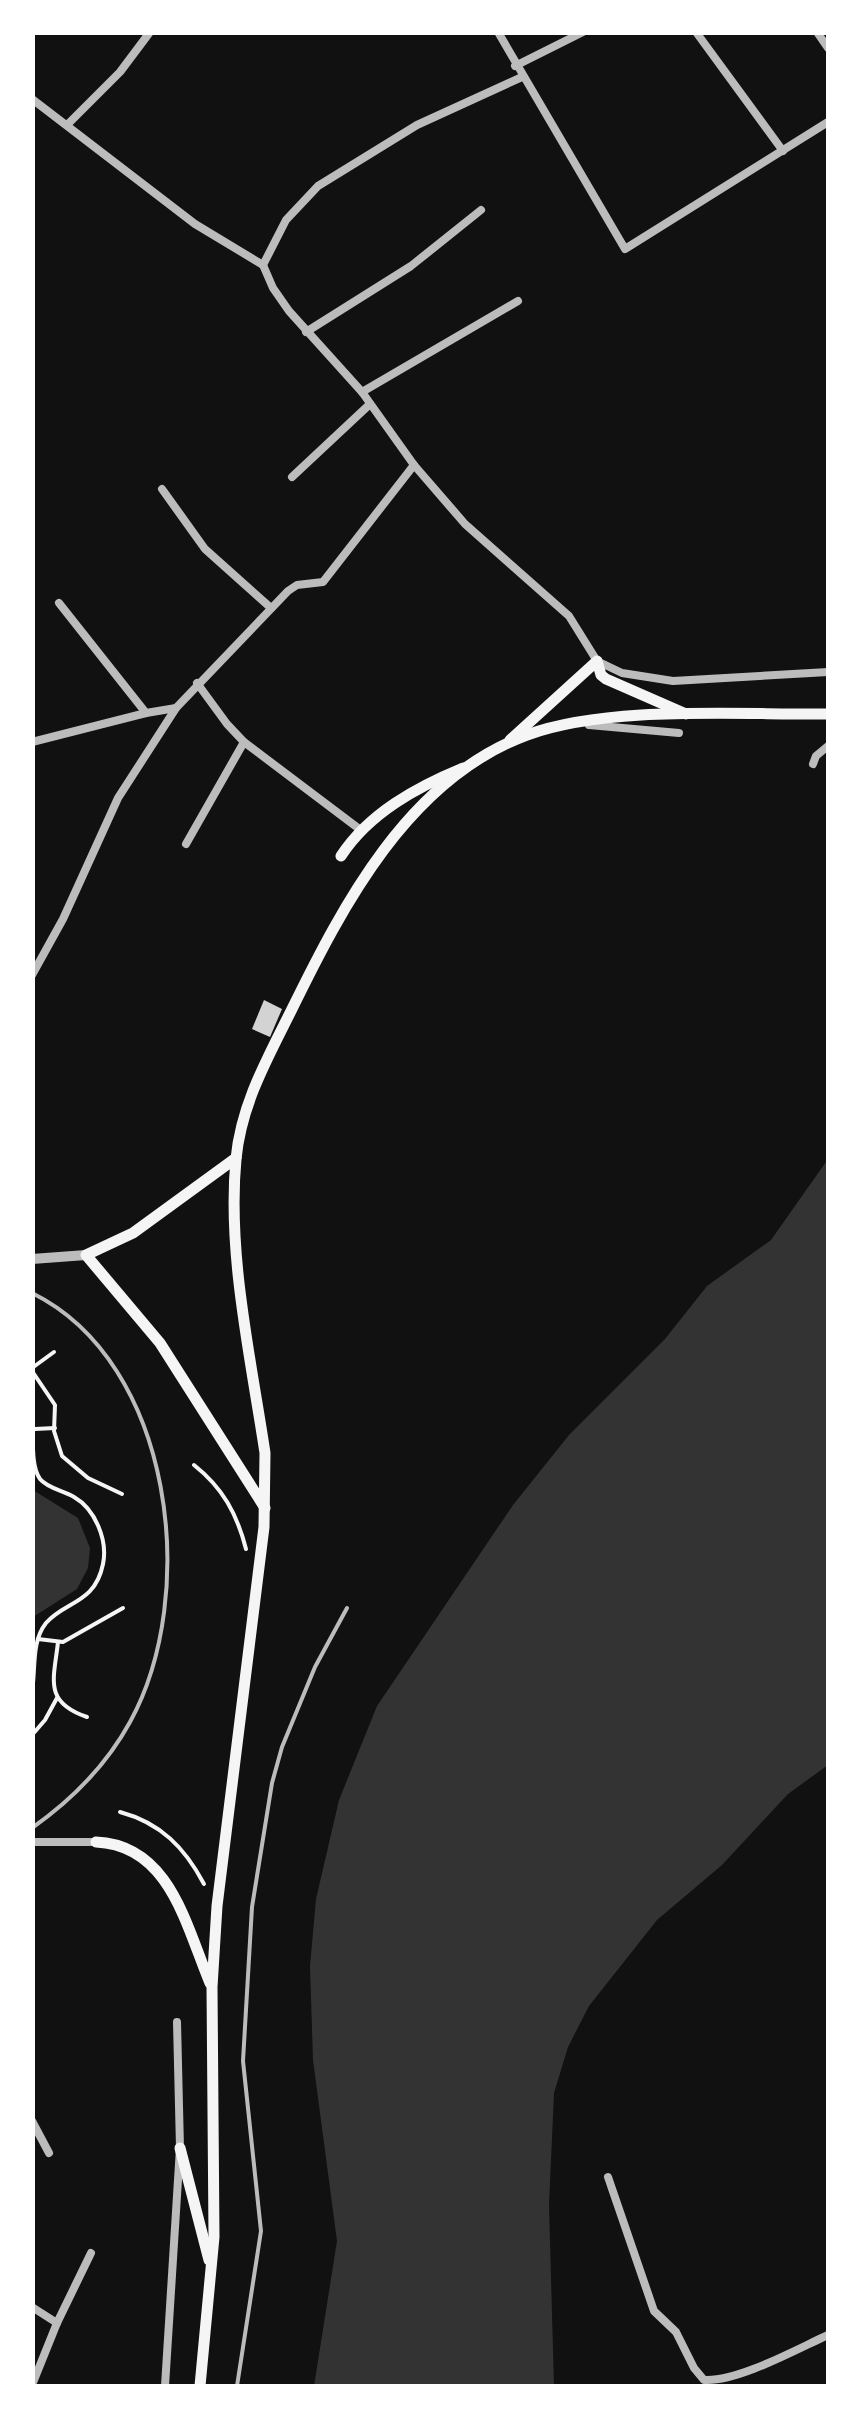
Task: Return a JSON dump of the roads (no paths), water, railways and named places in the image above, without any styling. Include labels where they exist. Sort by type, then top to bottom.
[{"type":"main road","points":[[203,2386],[212,2270],[212,1987],[217,1906],[265,1508],[265,1453],[235,1237],[236,1158],[246,1106],[319,955],[369,867],[436,794],[507,743],[597,661],[606,679],[690,716]]},
{"type":"main road","points":[[507,743],[570,724],[626,717],[828,714]]},
{"type":"main road","points":[[341,856],[362,831],[408,794],[476,763]]},
{"type":"main road","points":[[236,1158],[132,1233],[86,1255],[160,1343],[265,1508]]},
{"type":"main road","points":[[96,1842],[133,1849],[156,1866],[212,1987]]},
{"type":"main road","points":[[180,2148],[212,2270]]},
{"type":"street","points":[[67,125],[120,72],[150,32]]},
{"type":"street","points":[[498,32],[625,249],[828,122]]},
{"type":"street","points":[[516,66],[583,32]]},
{"type":"street","points":[[696,32],[783,151]]},
{"type":"street","points":[[817,32],[828,48]]},
{"type":"street","points":[[263,264],[286,220],[318,186],[416,124],[522,76]]},
{"type":"street","points":[[32,99],[195,224],[263,264],[273,288],[306,332],[362,392],[414,465],[465,524],[569,616],[597,661],[622,673],[674,681],[828,672]]},
{"type":"street","points":[[306,332],[412,266],[481,210]]},
{"type":"street","points":[[362,392],[518,301]]},
{"type":"street","points":[[292,478],[370,404]]},
{"type":"street","points":[[32,974],[63,920],[118,798],[176,708],[271,608],[298,585],[323,582],[414,465]]},
{"type":"street","points":[[162,489],[205,549],[271,608]]},
{"type":"street","points":[[60,603],[146,713]]},
{"type":"street","points":[[197,683],[244,742],[362,831]]},
{"type":"street","points":[[32,742],[176,708]]},
{"type":"street","points":[[570,724],[679,733]]},
{"type":"street","points":[[186,844],[244,742]]},
{"type":"street","points":[[812,764],[828,746]]},
{"type":"street","points":[[32,1260],[86,1255]]},
{"type":"street","points":[[32,1842],[96,1842]]},
{"type":"street","points":[[165,2386],[180,2148],[177,2022]]},
{"type":"street","points":[[32,2121],[49,2153]]},
{"type":"street","points":[[608,2177],[654,2311],[676,2332],[704,2380],[784,2356],[828,2335]]},
{"type":"street","points":[[32,2385],[92,2253]]},
{"type":"street","points":[[32,2308],[57,2323]]},
{"type":"lane","points":[[32,1294],[68,1315],[102,1351],[135,1403],[156,1458],[168,1570],[164,1623],[131,1720],[83,1788],[32,1828]]},
{"type":"lane","points":[[237,2386],[261,2231],[243,2061],[247,1960],[257,1875],[272,1783],[295,1710],[348,1608]]}]
